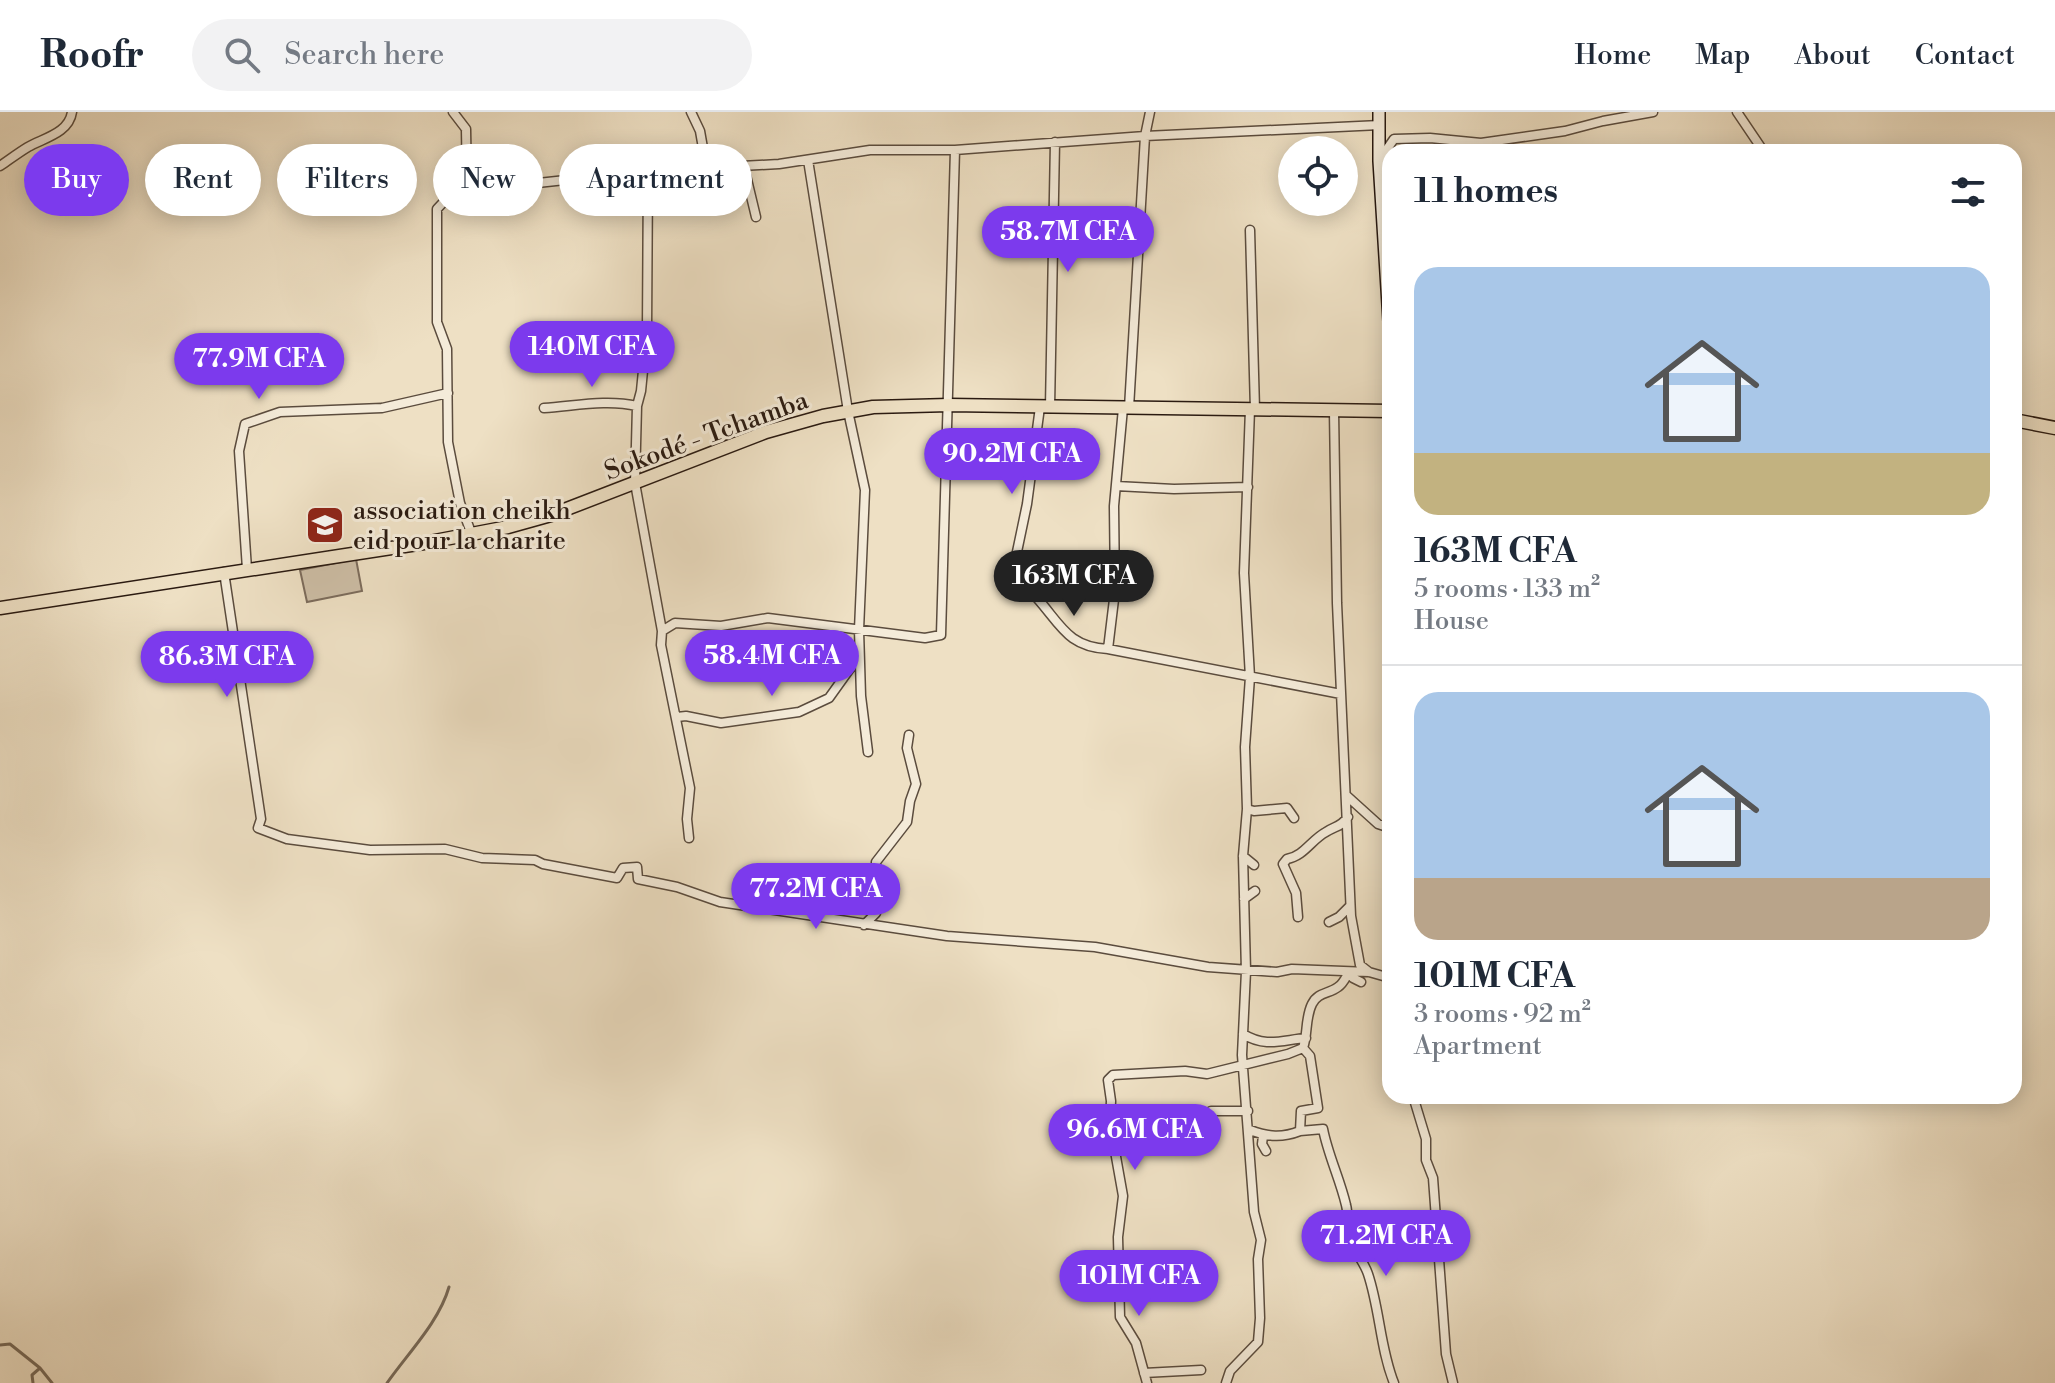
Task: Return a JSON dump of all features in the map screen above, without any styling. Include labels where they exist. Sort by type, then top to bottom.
[{"type":"main road","points":[[1379,118],[1382,209]]},
{"type":"main road","name":"Sokodé - Tchamba","points":[[0,608],[472,535],[551,515],[766,432],[848,411],[887,406],[949,405],[1382,411]]},
{"type":"main road","points":[[2022,422],[2055,428]]},
{"type":"street","points":[[0,166],[57,133],[68,124],[72,112]]},
{"type":"street","points":[[453,112],[466,129],[466,144]]},
{"type":"street","points":[[691,112],[702,144]]},
{"type":"street","points":[[1108,649],[1115,591],[1116,486],[1126,408],[1145,136],[1150,112]]},
{"type":"street","points":[[1391,144],[1394,139],[1430,138],[1481,143],[1565,131],[1653,112]]},
{"type":"street","points":[[1737,112],[1759,144]]},
{"type":"street","points":[[752,166],[870,150],[955,150],[1379,118]]},
{"type":"street","points":[[1009,590],[1045,407],[1055,142]]},
{"type":"street","points":[[662,631],[675,623],[721,626],[768,618],[925,638],[941,635],[955,150]]},
{"type":"street","points":[[1379,161],[1382,157]]},
{"type":"street","points":[[808,160],[848,411],[865,490],[859,630],[868,752]]},
{"type":"street","points":[[752,200],[756,217]]},
{"type":"street","points":[[437,216],[437,322],[447,349],[448,442],[460,503],[472,535]]},
{"type":"street","points":[[648,216],[647,330],[637,406],[635,483],[662,631],[661,645],[690,788],[689,838]]},
{"type":"street","points":[[1226,1383],[1230,1371],[1258,1342],[1260,1318],[1258,1259],[1261,1240],[1254,1212],[1243,1065],[1246,971],[1243,856],[1250,677],[1244,573],[1252,410],[1250,230]]},
{"type":"street","points":[[247,569],[239,451],[245,424],[280,412],[382,408],[448,393]]},
{"type":"street","points":[[544,408],[588,406],[613,401],[637,406]]},
{"type":"street","points":[[1334,411],[1350,906],[1360,965],[1369,972]]},
{"type":"street","points":[[1116,486],[1174,489],[1248,487]]},
{"type":"street","points":[[224,572],[261,819],[258,828],[287,839],[370,850],[445,849],[482,858],[535,860],[617,878],[623,868],[637,867],[638,879],[677,887],[720,902],[832,917],[864,925],[990,940],[1095,947],[1246,971],[1292,969],[1369,972],[1382,976]]},
{"type":"street","points":[[1037,598],[1066,634],[1081,644],[1341,694]]},
{"type":"street","points":[[677,717],[721,723],[799,712],[829,698],[860,655]]},
{"type":"street","points":[[864,925],[876,913],[876,862],[907,822],[916,784],[907,748],[909,735]]},
{"type":"street","points":[[1347,796],[1382,825]]},
{"type":"street","points":[[1247,809],[1287,808],[1294,818]]},
{"type":"street","points":[[1298,917],[1296,893],[1283,864],[1287,859],[1297,857],[1325,832],[1341,827],[1348,817]]},
{"type":"street","points":[[1243,856],[1254,865]]},
{"type":"street","points":[[1244,899],[1255,891]]},
{"type":"street","points":[[1329,922],[1350,906]]},
{"type":"street","points":[[1349,972],[1361,982]]},
{"type":"street","points":[[1303,1048],[1312,1003],[1319,995],[1339,987],[1349,972]]},
{"type":"street","points":[[1243,1034],[1256,1042],[1306,1038]]},
{"type":"street","points":[[1147,1383],[1136,1343],[1120,1317],[1118,1237],[1123,1196],[1110,1123],[1108,1080],[1113,1075],[1185,1071],[1207,1074],[1303,1048]]},
{"type":"street","points":[[1303,1048],[1310,1056],[1326,1145],[1346,1203],[1350,1242],[1361,1255],[1369,1276],[1385,1359],[1394,1383]]},
{"type":"street","points":[[1415,1104],[1426,1139],[1426,1160],[1433,1178],[1446,1354],[1453,1383]]},
{"type":"street","points":[[1300,1131],[1301,1111],[1318,1108]]},
{"type":"street","points":[[1211,1111],[1248,1111]]},
{"type":"street","points":[[1250,1130],[1263,1136],[1286,1136],[1323,1129]]},
{"type":"street","points":[[1263,1136],[1262,1144],[1266,1151]]},
{"type":"street","points":[[1144,1373],[1201,1370]]},
{"type":"shaded area","points":[[356,559],[362,591],[307,602],[300,570]]},
{"type":"waterway","points":[[387,1383],[431,1325],[449,1287]]},
{"type":"waterway","points":[[0,1345],[10,1344],[40,1368],[32,1375],[33,1383]]},
{"type":"waterway","points":[[40,1368],[52,1383]]},
{"type":"place","name":"association cheikh eid pour la charite","points":[[325,525]]}]
